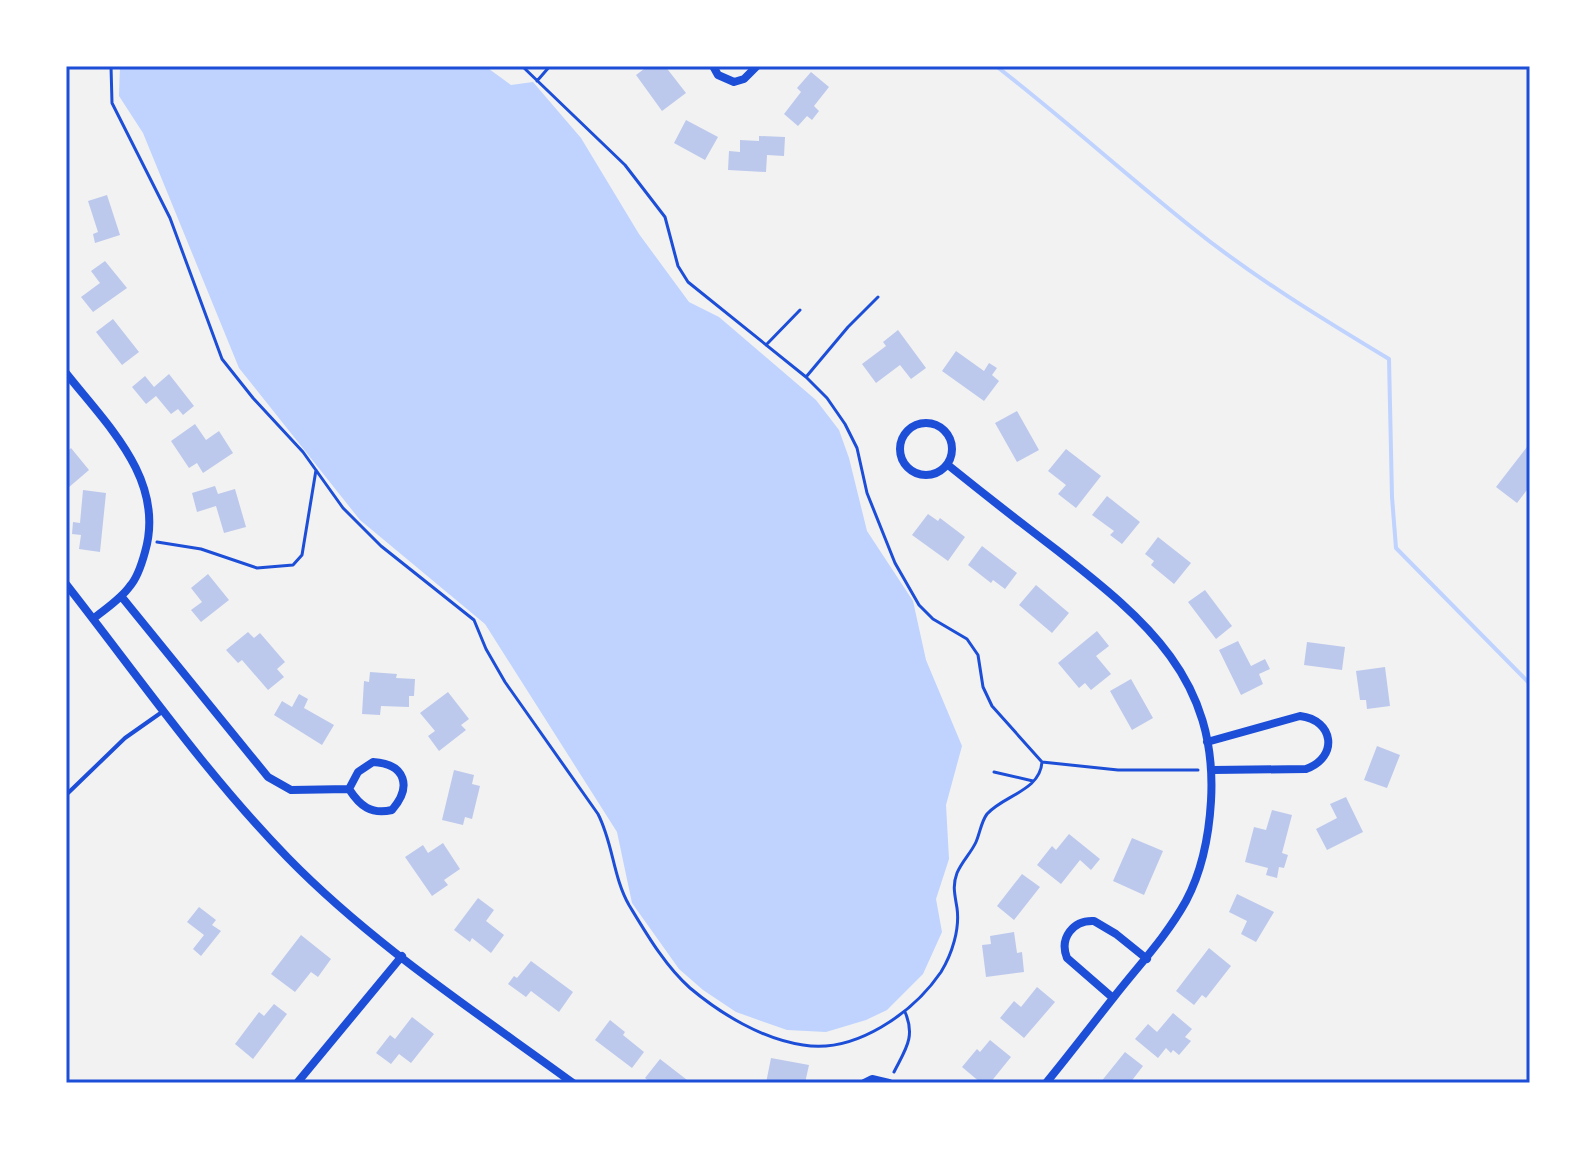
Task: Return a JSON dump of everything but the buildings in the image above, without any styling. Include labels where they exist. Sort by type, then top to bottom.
[{"type":"street","points":[[713,66],[718,75],[734,82],[744,79],[757,66]]},
{"type":"street","points":[[66,373],[125,449],[140,474],[147,494],[148,541],[137,574],[121,596],[93,619]]},
{"type":"street","points":[[919,423],[936,425],[949,437],[952,450],[948,465],[935,473],[912,471],[899,458],[903,436],[919,423]]},
{"type":"street","points":[[948,465],[1092,578],[1167,648],[1187,682],[1203,722],[1213,770],[1208,831],[1195,881],[1177,917],[1147,959],[1046,1083]]},
{"type":"street","points":[[66,584],[165,711],[288,859],[356,920],[573,1083]]},
{"type":"street","points":[[121,596],[268,777],[291,790],[349,789]]},
{"type":"street","points":[[1207,742],[1300,716],[1308,717],[1322,727],[1328,743],[1325,758],[1318,765],[1306,769],[1213,770]]},
{"type":"street","points":[[373,762],[385,763],[401,775],[404,794],[392,810],[370,811],[358,803],[349,789],[358,772],[373,762]]},
{"type":"street","points":[[1113,998],[1067,958],[1065,939],[1070,931],[1077,924],[1094,921],[1147,959]]},
{"type":"street","points":[[297,1083],[402,956]]},
{"type":"street","points":[[864,1083],[872,1079],[889,1083]]},
{"type":"lane","points":[[66,795],[125,738],[165,711]]},
{"type":"path","points":[[111,66],[112,103],[170,218],[222,359],[316,470],[343,508],[381,546],[474,620],[505,682],[598,814],[608,834],[621,889],[670,966],[689,987],[753,1029],[803,1046],[833,1044],[857,1037],[905,1012],[942,970],[958,926],[953,891],[956,874],[975,844],[985,816],[1029,787],[1042,770],[1042,762],[992,706],[983,687],[978,655],[967,639],[933,619],[919,605],[879,527],[857,448],[827,398],[806,377],[688,282],[678,266],[665,217],[633,175],[522,66]]},
{"type":"path","points":[[537,81],[550,66]]},
{"type":"path","points":[[806,377],[878,297]]},
{"type":"path","points":[[766,345],[800,310]]},
{"type":"path","points":[[148,541],[201,549],[257,568],[293,565],[302,555],[316,470]]},
{"type":"path","points":[[1042,762],[1118,770],[1213,770]]},
{"type":"path","points":[[994,772],[1033,781]]},
{"type":"path","points":[[889,1083],[909,1040],[911,1025],[905,1012]]},
{"type":"water","points":[[120,66],[485,66],[511,85],[533,82],[581,138],[639,234],[689,302],[719,317],[816,400],[839,430],[867,531],[913,601],[926,660],[962,746],[946,805],[949,859],[936,899],[942,932],[923,974],[887,1010],[826,1032],[787,1030],[736,1012],[679,969],[632,903],[617,832],[485,624],[360,520],[239,368],[143,133],[119,96]]},
{"type":"waterway","points":[[996,66],[1238,262],[1389,359],[1396,548],[1530,684]]}]
